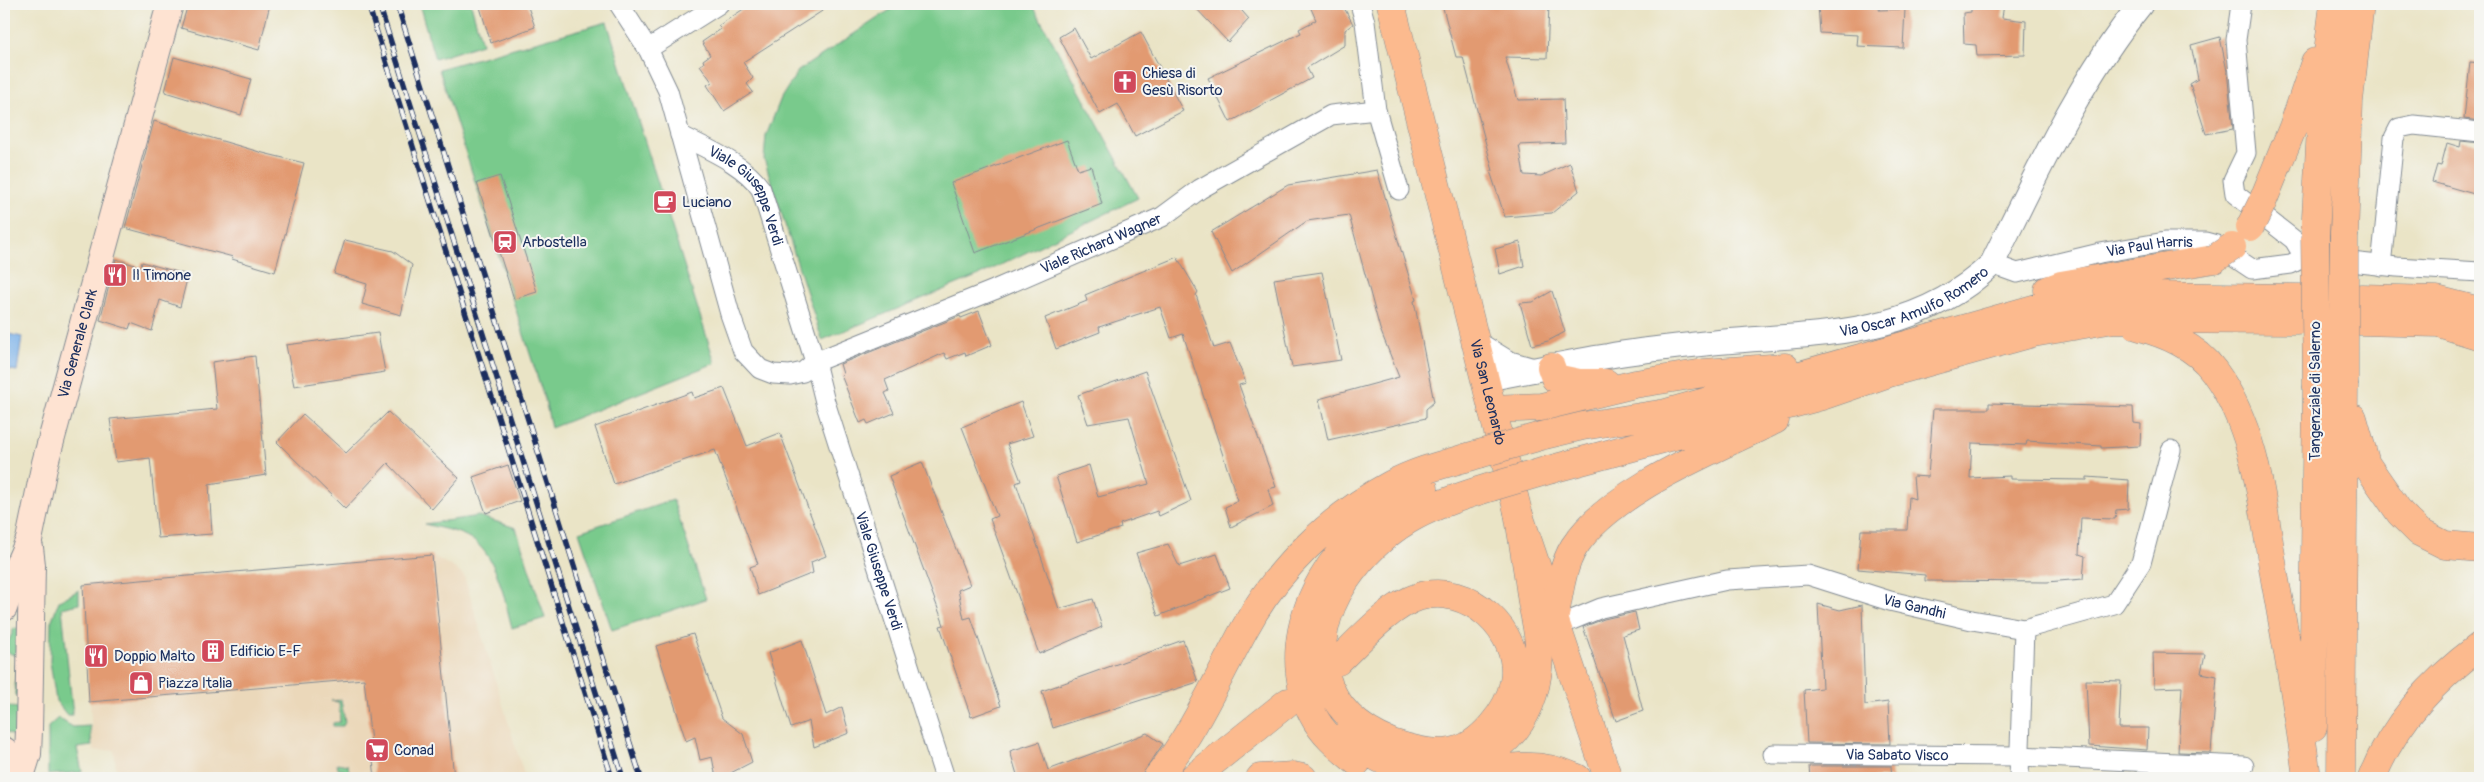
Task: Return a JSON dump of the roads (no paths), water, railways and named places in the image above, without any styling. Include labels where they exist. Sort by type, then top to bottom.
[{"type":"main road","name":"Via Generale Clark","points":[[4,608],[18,565],[29,540],[45,463],[170,4]]},
{"type":"main road","name":"Via San Leonardo","points":[[1391,4],[1518,512],[1555,624],[1614,774]]},
{"type":"main road","name":"Tangenziale di Salerno","points":[[2341,778],[2344,235],[2349,101],[2360,4]]},
{"type":"main road","name":"Tangenziale di Salerno","points":[[2312,778],[2316,388],[2310,246],[2322,92],[2333,5]]},
{"type":"main road","points":[[1979,323],[2031,295],[2239,234],[2293,127],[2333,5]]},
{"type":"main road","points":[[1393,778],[1378,774],[1357,762],[1325,733],[1313,715],[1301,683],[1299,660],[1301,632],[1312,596],[1332,562],[1357,535],[1407,495],[1454,475],[1485,469],[1546,451],[1822,396],[1889,373],[2033,333],[2114,320],[2299,309],[2148,296],[2062,301],[1666,413],[1583,426],[1546,451]]},
{"type":"main road","points":[[2480,311],[2437,300],[2360,309],[2438,323],[2480,336]]},
{"type":"main road","points":[[2114,320],[2165,334],[2198,354],[2218,377],[2246,432],[2258,481],[2294,685],[2307,778]]},
{"type":"main road","points":[[1492,409],[1541,407],[1634,384],[1704,373],[1827,366]]},
{"type":"main road","points":[[1542,369],[1555,378],[1579,383],[1634,384]]},
{"type":"main road","points":[[2344,385],[2366,464],[2400,513],[2419,532],[2445,545],[2480,548]]},
{"type":"main road","points":[[1555,624],[1564,570],[1574,547],[1615,505],[1639,488],[1822,396]]},
{"type":"main road","points":[[1485,469],[1443,501],[1417,514],[1393,530],[1354,568],[1336,595],[1324,626],[1320,650],[1331,664],[1333,692],[1344,709],[1375,736],[1421,751],[1451,752],[1473,742],[1492,725],[1506,707],[1514,682],[1514,657],[1506,637],[1496,623],[1481,608],[1464,599],[1442,595],[1419,596],[1395,609],[1331,664],[1330,708],[1342,728],[1356,744],[1378,758],[1402,767],[1430,771],[1456,768],[1478,761],[1494,752],[1510,736],[1524,716],[1535,694],[1539,646],[1518,512]]},
{"type":"main road","points":[[1157,778],[1194,726],[1246,626],[1280,576],[1315,540],[1368,498],[1391,484],[1427,470],[1485,469]]},
{"type":"main road","name":"Via Generale Clark","points":[[22,776],[28,754],[29,730],[32,565],[29,540]]},
{"type":"main road","points":[[2372,778],[2378,761],[2406,717],[2455,665],[2480,646]]},
{"type":"main road","points":[[1193,778],[1288,702]]},
{"type":"main road","points":[[4,750],[16,760],[22,776]]},
{"type":"main road","points":[[1465,778],[1524,766],[1546,767],[1577,778]]},
{"type":"main road","points":[[1260,778],[1293,776],[1303,778]]},
{"type":"street","name":"Viale Giuseppe Verdi","points":[[619,4],[648,49],[668,91],[730,314],[744,351],[760,369],[773,374],[790,375],[802,372],[816,362]]},
{"type":"street","points":[[648,49],[719,4]]},
{"type":"street","points":[[1360,4],[1365,22],[1376,110],[1399,190]]},
{"type":"street","name":"Via Oscar Amulfo Romero","points":[[1485,379],[1607,356],[1703,343],[1834,334],[1907,317],[1943,300],[1974,281],[1992,264],[2057,134],[2114,38],[2141,4]]},
{"type":"street","points":[[2241,4],[2236,40],[2246,153],[2233,180],[2235,194],[2294,240],[2310,246]]},
{"type":"street","name":"Viale Richard Wagner","points":[[816,362],[994,290],[1162,217],[1200,189],[1331,115],[1376,110]]},
{"type":"street","points":[[2380,266],[2394,138],[2400,128],[2414,125],[2480,132]]},
{"type":"street","name":"Viale Giuseppe Verdi","points":[[680,135],[740,169],[761,189],[816,362],[825,402],[945,778]]},
{"type":"street","name":"Via Paul Harris","points":[[1992,264],[2017,273],[2100,253],[2164,242],[2205,242],[2216,245],[2252,268],[2291,264],[2310,246],[2380,266],[2480,272]]},
{"type":"street","name":"Via Oscar Amulfo Romero","points":[[1477,344],[1508,363],[1542,369]]},
{"type":"street","name":"Via Gandhi","points":[[1555,624],[1601,608],[1727,580],[1808,575],[1890,600],[1972,620],[2024,629],[2114,604],[2141,563],[2171,450]]},
{"type":"street","points":[[2019,778],[2024,629]]},
{"type":"street","name":"Via Sabato Visco","points":[[1774,754],[2020,756],[2244,766]]},
{"type":"water","points":[[4,333],[22,337],[17,371],[4,369]]},
{"type":"railway","points":[[368,4],[612,778]]},
{"type":"railway","points":[[379,4],[623,778]]},
{"type":"railway","points":[[397,4],[641,778]]},
{"type":"place","name":"Chiesa di Gesù Risorto","points":[[1125,82]]},
{"type":"place","name":"Luciano","points":[[665,202]]},
{"type":"place","name":"Arbostella","points":[[505,242]]},
{"type":"place","name":"Il Timone","points":[[115,275]]},
{"type":"place","name":"Edificio E-F","points":[[213,651]]},
{"type":"place","name":"Doppio Malto","points":[[96,656]]},
{"type":"place","name":"Piazza Italia","points":[[141,683]]},
{"type":"place","name":"Conad","points":[[377,750]]}]
